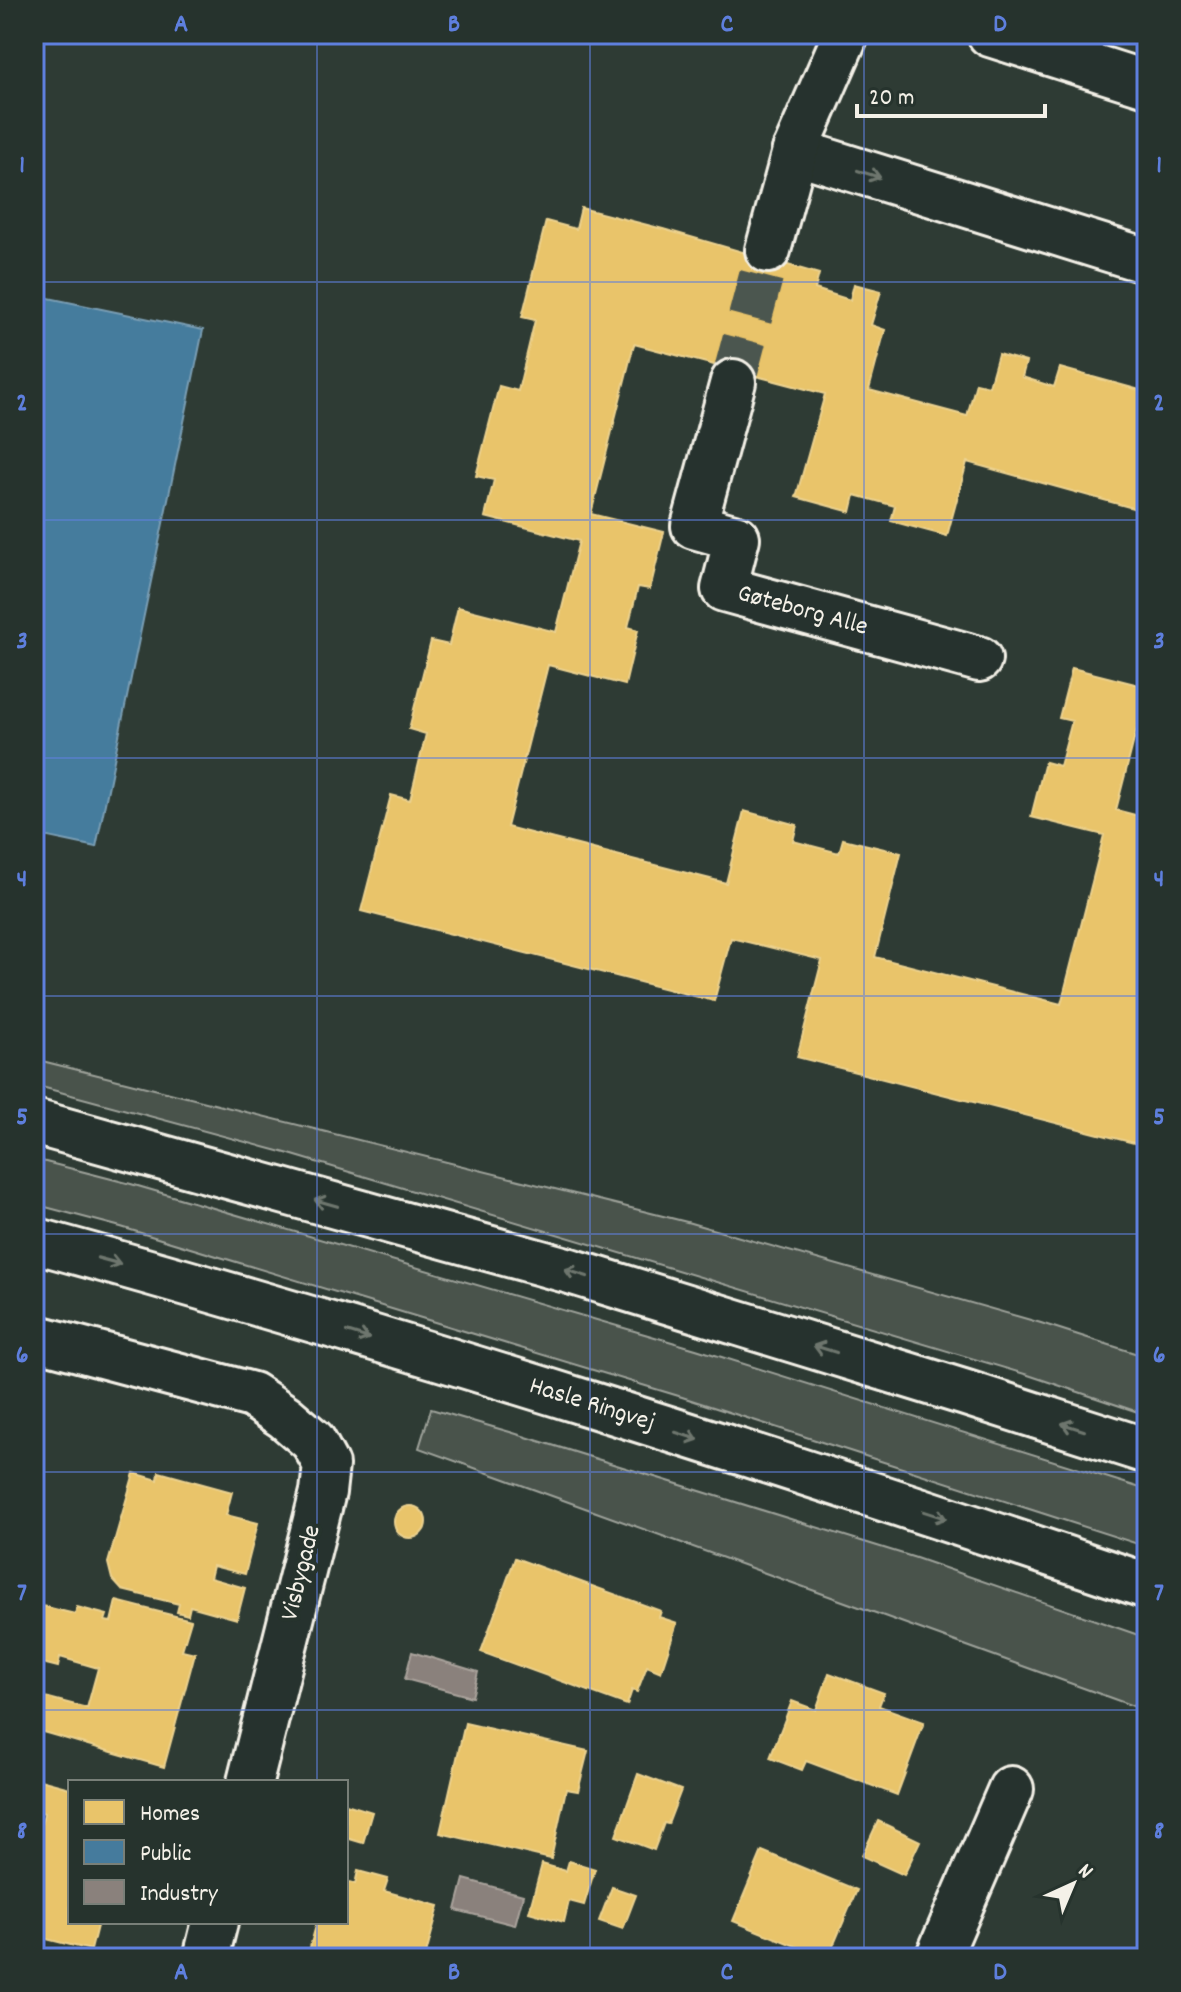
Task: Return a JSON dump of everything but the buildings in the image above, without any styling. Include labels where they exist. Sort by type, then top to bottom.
[{"type":"main road","points":[[768,250],[795,151],[846,34]]},
{"type":"main road","points":[[990,34],[1147,84]]},
{"type":"main road","points":[[795,151],[1147,261]]},
{"type":"main road","name":"Gøteborg Alle","points":[[733,382],[694,526],[737,538],[724,589],[979,659]]},
{"type":"main road","points":[[34,1122],[570,1271],[1147,1451]]},
{"type":"main road","name":"Hasle Ringvej","points":[[34,1240],[530,1386],[928,1512],[1147,1586]]},
{"type":"main road","name":"Visbygade","points":[[34,1337],[252,1395],[313,1441],[326,1465],[323,1492],[251,1780]]},
{"type":"main road","points":[[938,1958],[1011,1789]]},
{"type":"main road","points":[[206,1958],[214,1924]]},
{"type":"shaded area","points":[[34,1059],[687,1222],[1041,1323],[1147,1357],[1147,1415],[1028,1375],[286,1153],[34,1085]]},
{"type":"shaded area","points":[[34,1159],[131,1184],[696,1349],[1147,1490],[1147,1547],[682,1397],[121,1227],[34,1204]]},
{"type":"shaded area","points":[[431,1409],[916,1558],[1147,1638],[1147,1711],[419,1448]]},
{"type":"tunnel","points":[[733,382],[768,250]]}]
